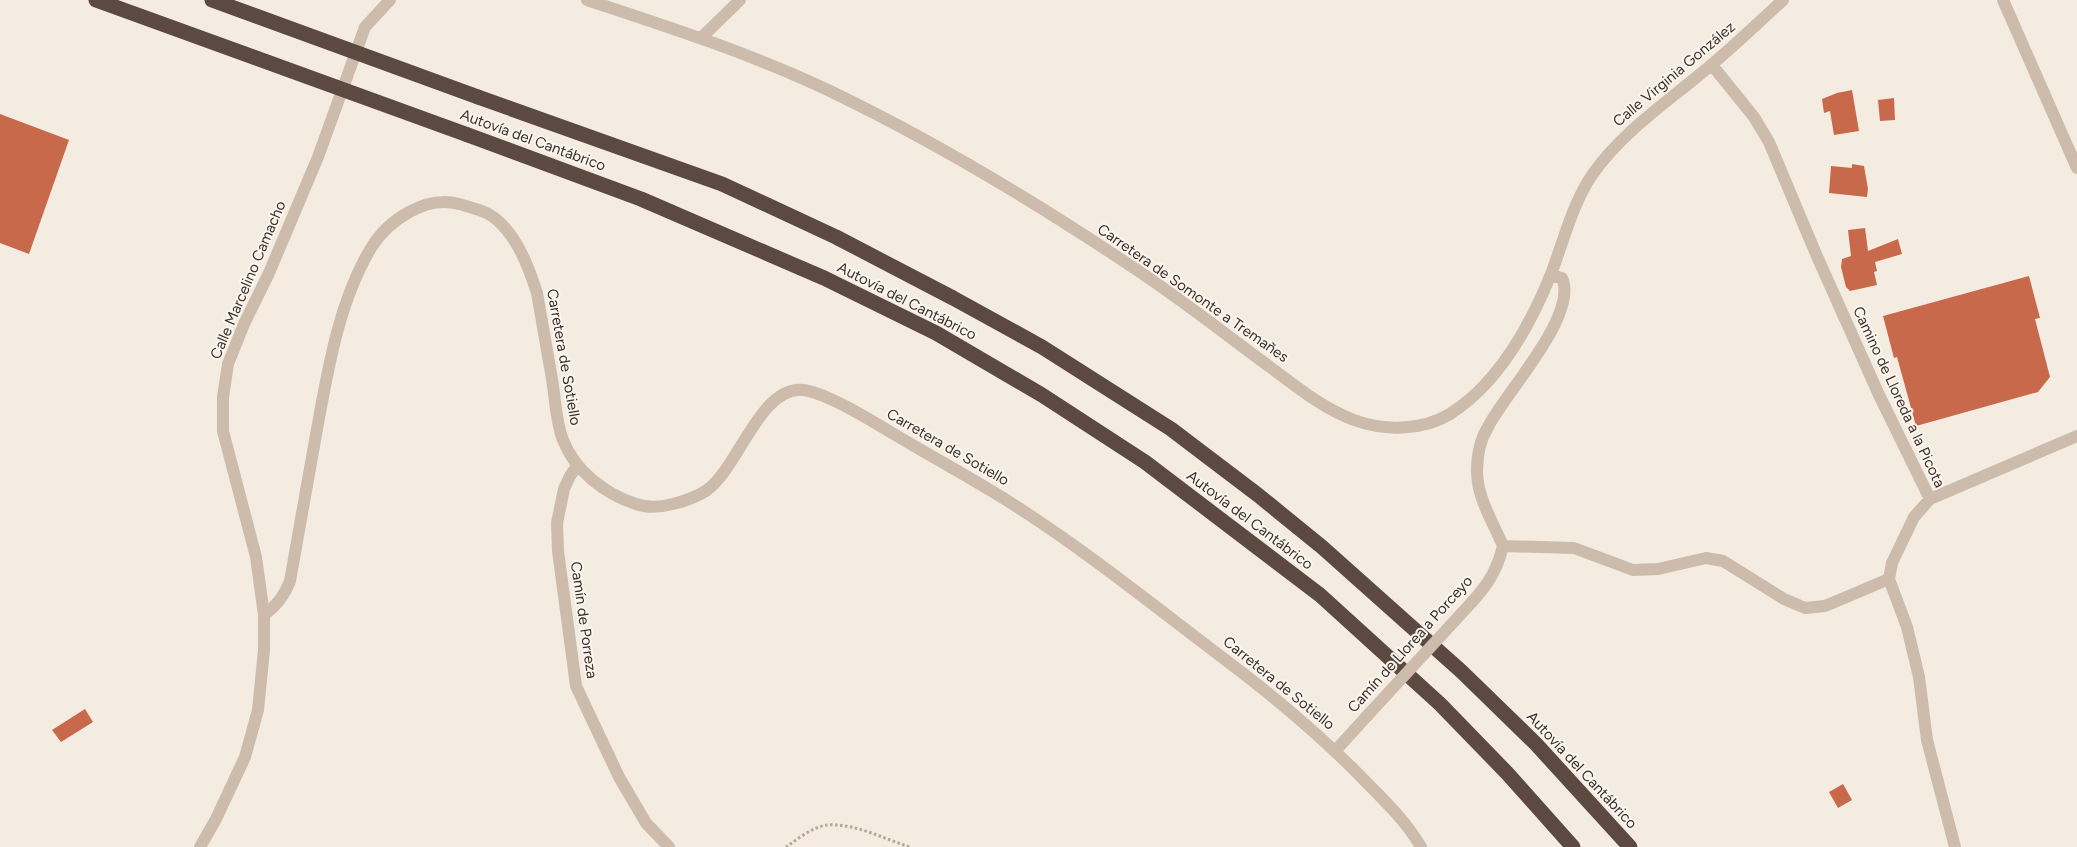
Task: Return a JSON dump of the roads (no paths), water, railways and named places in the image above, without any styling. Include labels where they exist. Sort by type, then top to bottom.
[{"type":"highway","name":"Autovía del Cantábrico","points":[[96,0],[641,199],[824,278],[936,333],[1042,396],[1145,462],[1320,595],[1440,704],[1508,773],[1573,847]]},
{"type":"highway","name":"Autovía del Cantábrico","points":[[212,0],[722,184],[836,237],[1042,347],[1171,429],[1258,494],[1322,547],[1461,671],[1536,744],[1629,845]]},
{"type":"street","name":"Calle Marcelino Camacho","points":[[200,847],[216,819],[245,757],[258,710],[264,650],[264,616],[256,557],[223,431],[222,397],[228,364],[318,157],[365,27],[390,0]]},
{"type":"street","name":"Carretera de Somonte a Tremañes","points":[[587,0],[701,38],[828,90],[890,121],[1000,182],[1138,270],[1318,403],[1356,420],[1387,428],[1413,427],[1446,416],[1476,395],[1508,355],[1532,316],[1551,275],[1582,193],[1609,154]]},
{"type":"street","points":[[701,38],[740,0]]},
{"type":"street","name":"Calle Virginia González","points":[[1609,154],[1628,133],[1712,65],[1783,0]]},
{"type":"street","points":[[2003,0],[2077,168]]},
{"type":"street","name":"Camino de Lloreda a la Picota","points":[[1712,65],[1754,117],[1769,142],[1816,254],[1879,395],[1930,499],[1914,517],[1892,563],[1889,579]]},
{"type":"street","name":"Carretera de Sotiello","points":[[264,616],[284,596],[290,581],[337,328],[371,248],[385,230],[409,212],[430,203],[456,204],[480,210],[498,220],[515,241],[537,292],[562,439],[577,466],[598,484],[620,498],[639,506],[662,506],[688,500],[707,490],[719,478],[733,461],[765,410],[778,397],[789,392],[802,390],[820,395],[862,416],[1012,504],[1082,552],[1267,692],[1336,750]]},
{"type":"street","points":[[1551,275],[1562,278],[1566,285],[1563,304],[1552,332],[1487,427],[1480,446],[1477,472],[1481,500],[1503,546],[1574,548],[1633,570],[1658,569],[1706,558],[1723,560],[1784,599],[1805,608],[1825,606],[1889,579],[1907,627],[1919,677],[1927,740],[1955,847]]},
{"type":"street","points":[[1930,499],[2077,436]]},
{"type":"street","name":"Camín de Porreza","points":[[577,466],[564,489],[556,524],[576,686],[623,785],[646,823],[669,847]]},
{"type":"street","name":"Camín de Llorea a Porceyo","points":[[1336,750],[1485,587],[1497,568],[1503,546]]},
{"type":"street","points":[[1336,750],[1396,813],[1421,847]]}]
